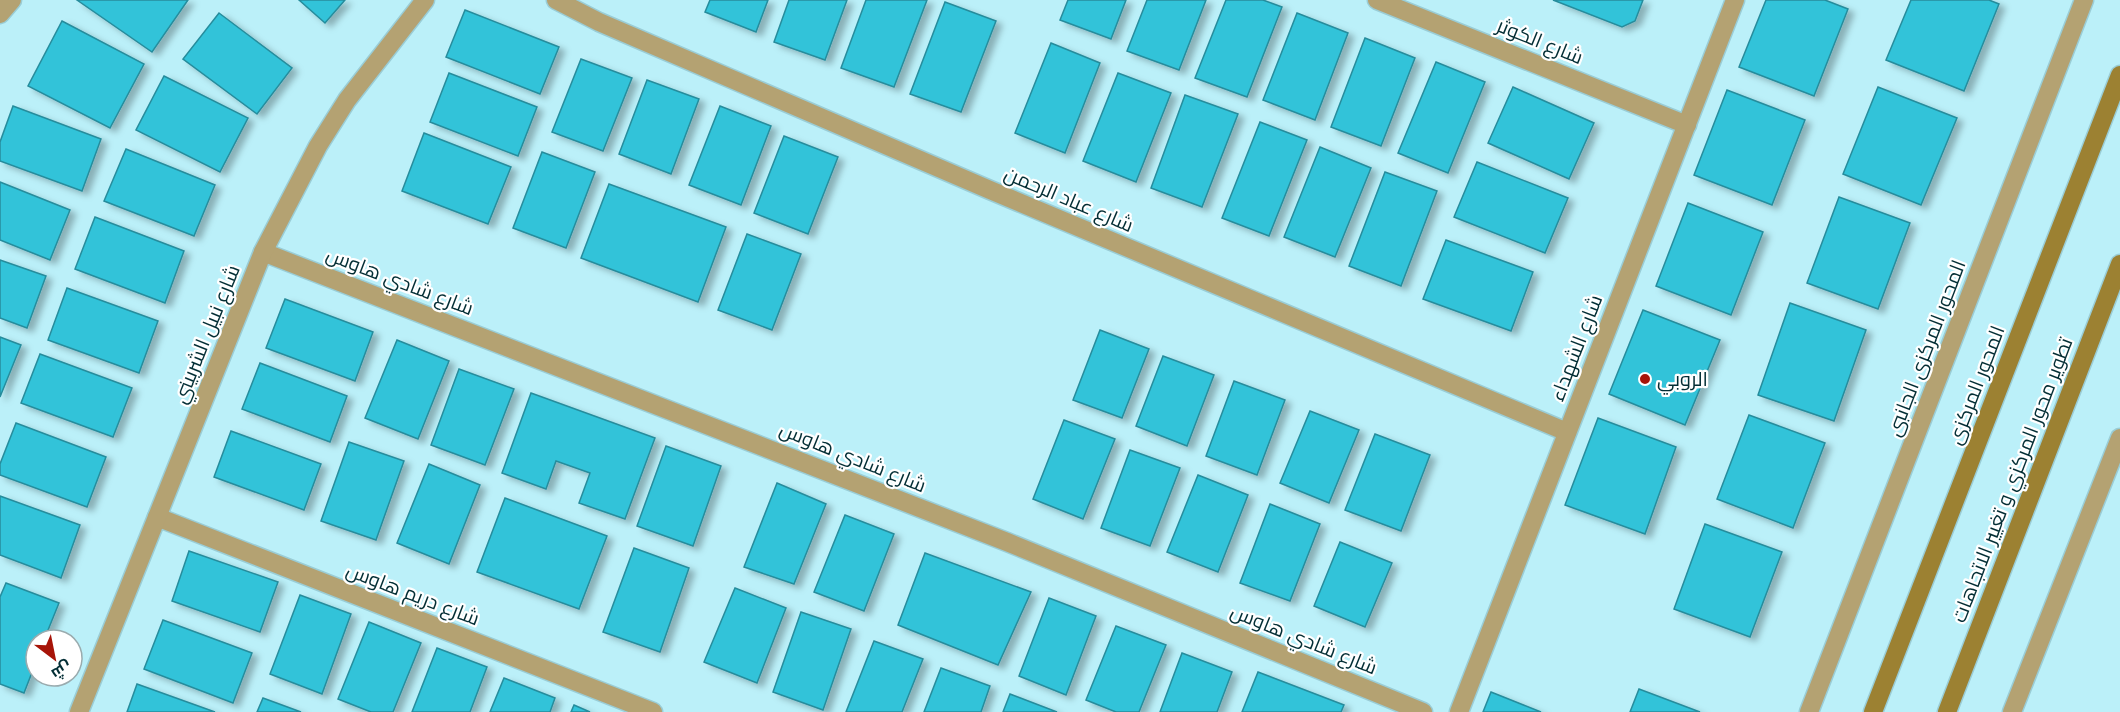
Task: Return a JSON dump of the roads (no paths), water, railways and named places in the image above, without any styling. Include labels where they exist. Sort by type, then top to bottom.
[{"type":"main road","name":"المحور المركزى","points":[[1873,712],[2120,75]]},
{"type":"main road","name":"تطوير محور المركزي و تغيير الاتجاهات","points":[[1947,712],[2120,264]]},
{"type":"street","points":[[0,14],[12,0]]},
{"type":"street","name":"شارع نبيل الشربيني","points":[[79,712],[263,252],[318,146],[347,100],[425,0]]},
{"type":"street","name":"شارع عباد الرحمن","points":[[556,0],[599,22],[990,190],[1567,432]]},
{"type":"street","name":"شارع الكوثر","points":[[1377,0],[1687,125]]},
{"type":"street","name":"شارع الشهداء","points":[[1459,712],[1735,0]]},
{"type":"street","name":"المحور المركزى الجانبى","points":[[1809,712],[2084,0]]},
{"type":"street","name":"شارع شادي هاوس","points":[[263,252],[1007,542],[1423,712]]},
{"type":"street","points":[[2012,712],[2120,438]]},
{"type":"street","name":"شارع دريم هاوس","points":[[157,517],[653,712]]},
{"type":"place","name":"الروبي","points":[[1645,379]]}]
